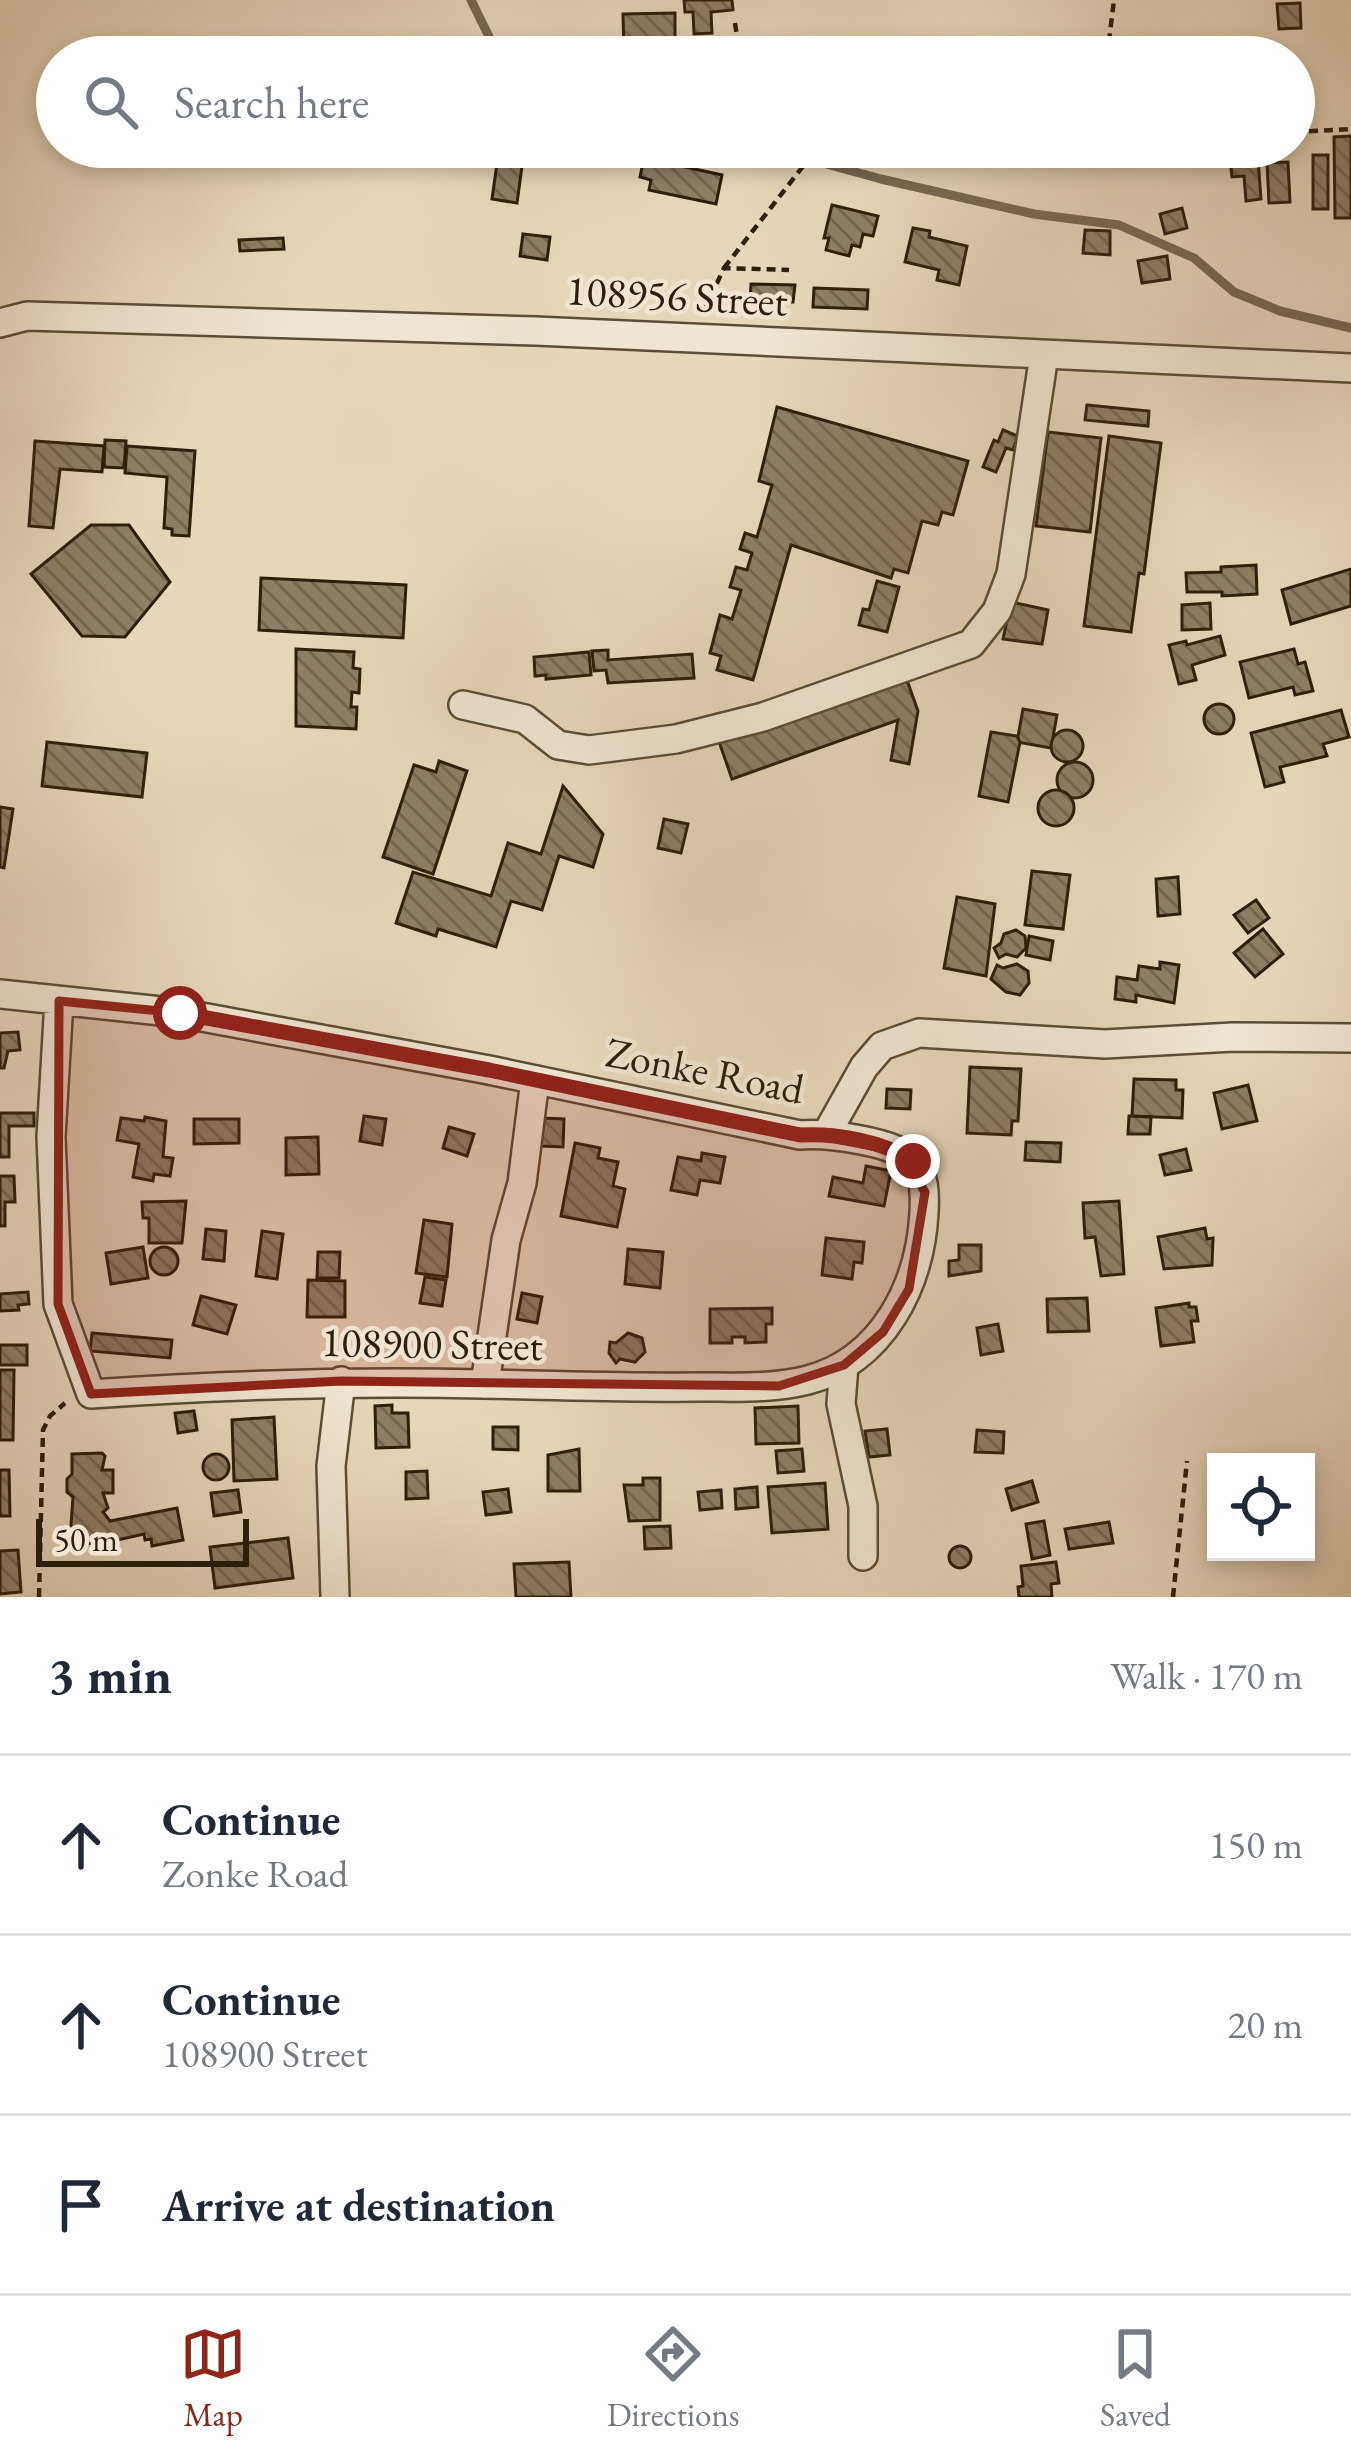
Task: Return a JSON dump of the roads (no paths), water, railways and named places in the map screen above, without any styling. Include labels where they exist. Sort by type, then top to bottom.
[{"type":"street","name":"108956 Street","points":[[0,323],[27,316],[691,338],[1351,368]]},
{"type":"street","points":[[464,705],[525,719],[558,745],[589,750],[676,739],[763,717],[971,644],[997,611],[1011,574],[1043,355]]},
{"type":"street","name":"Zonke Road","points":[[0,994],[180,1013],[800,1135],[827,1133],[864,1067],[882,1046],[919,1033],[1105,1044],[1233,1037],[1351,1038]]},
{"type":"street","name":"108900 Street","points":[[59,1001],[51,1137],[58,1304],[92,1394],[340,1381],[619,1388],[779,1386],[814,1378],[844,1365],[883,1332],[909,1288],[917,1263],[925,1192],[913,1161],[898,1151],[827,1133]]},
{"type":"street","points":[[485,1384],[502,1258],[522,1183],[535,1080]]},
{"type":"street","points":[[844,1365],[841,1404],[863,1506],[863,1556]]},
{"type":"street","points":[[335,1597],[331,1466],[340,1381]]},
{"type":"waterway","points":[[471,0],[489,36]]},
{"type":"waterway","points":[[841,168],[1034,214],[1119,225],[1194,258],[1234,292],[1280,311],[1351,328]]}]
